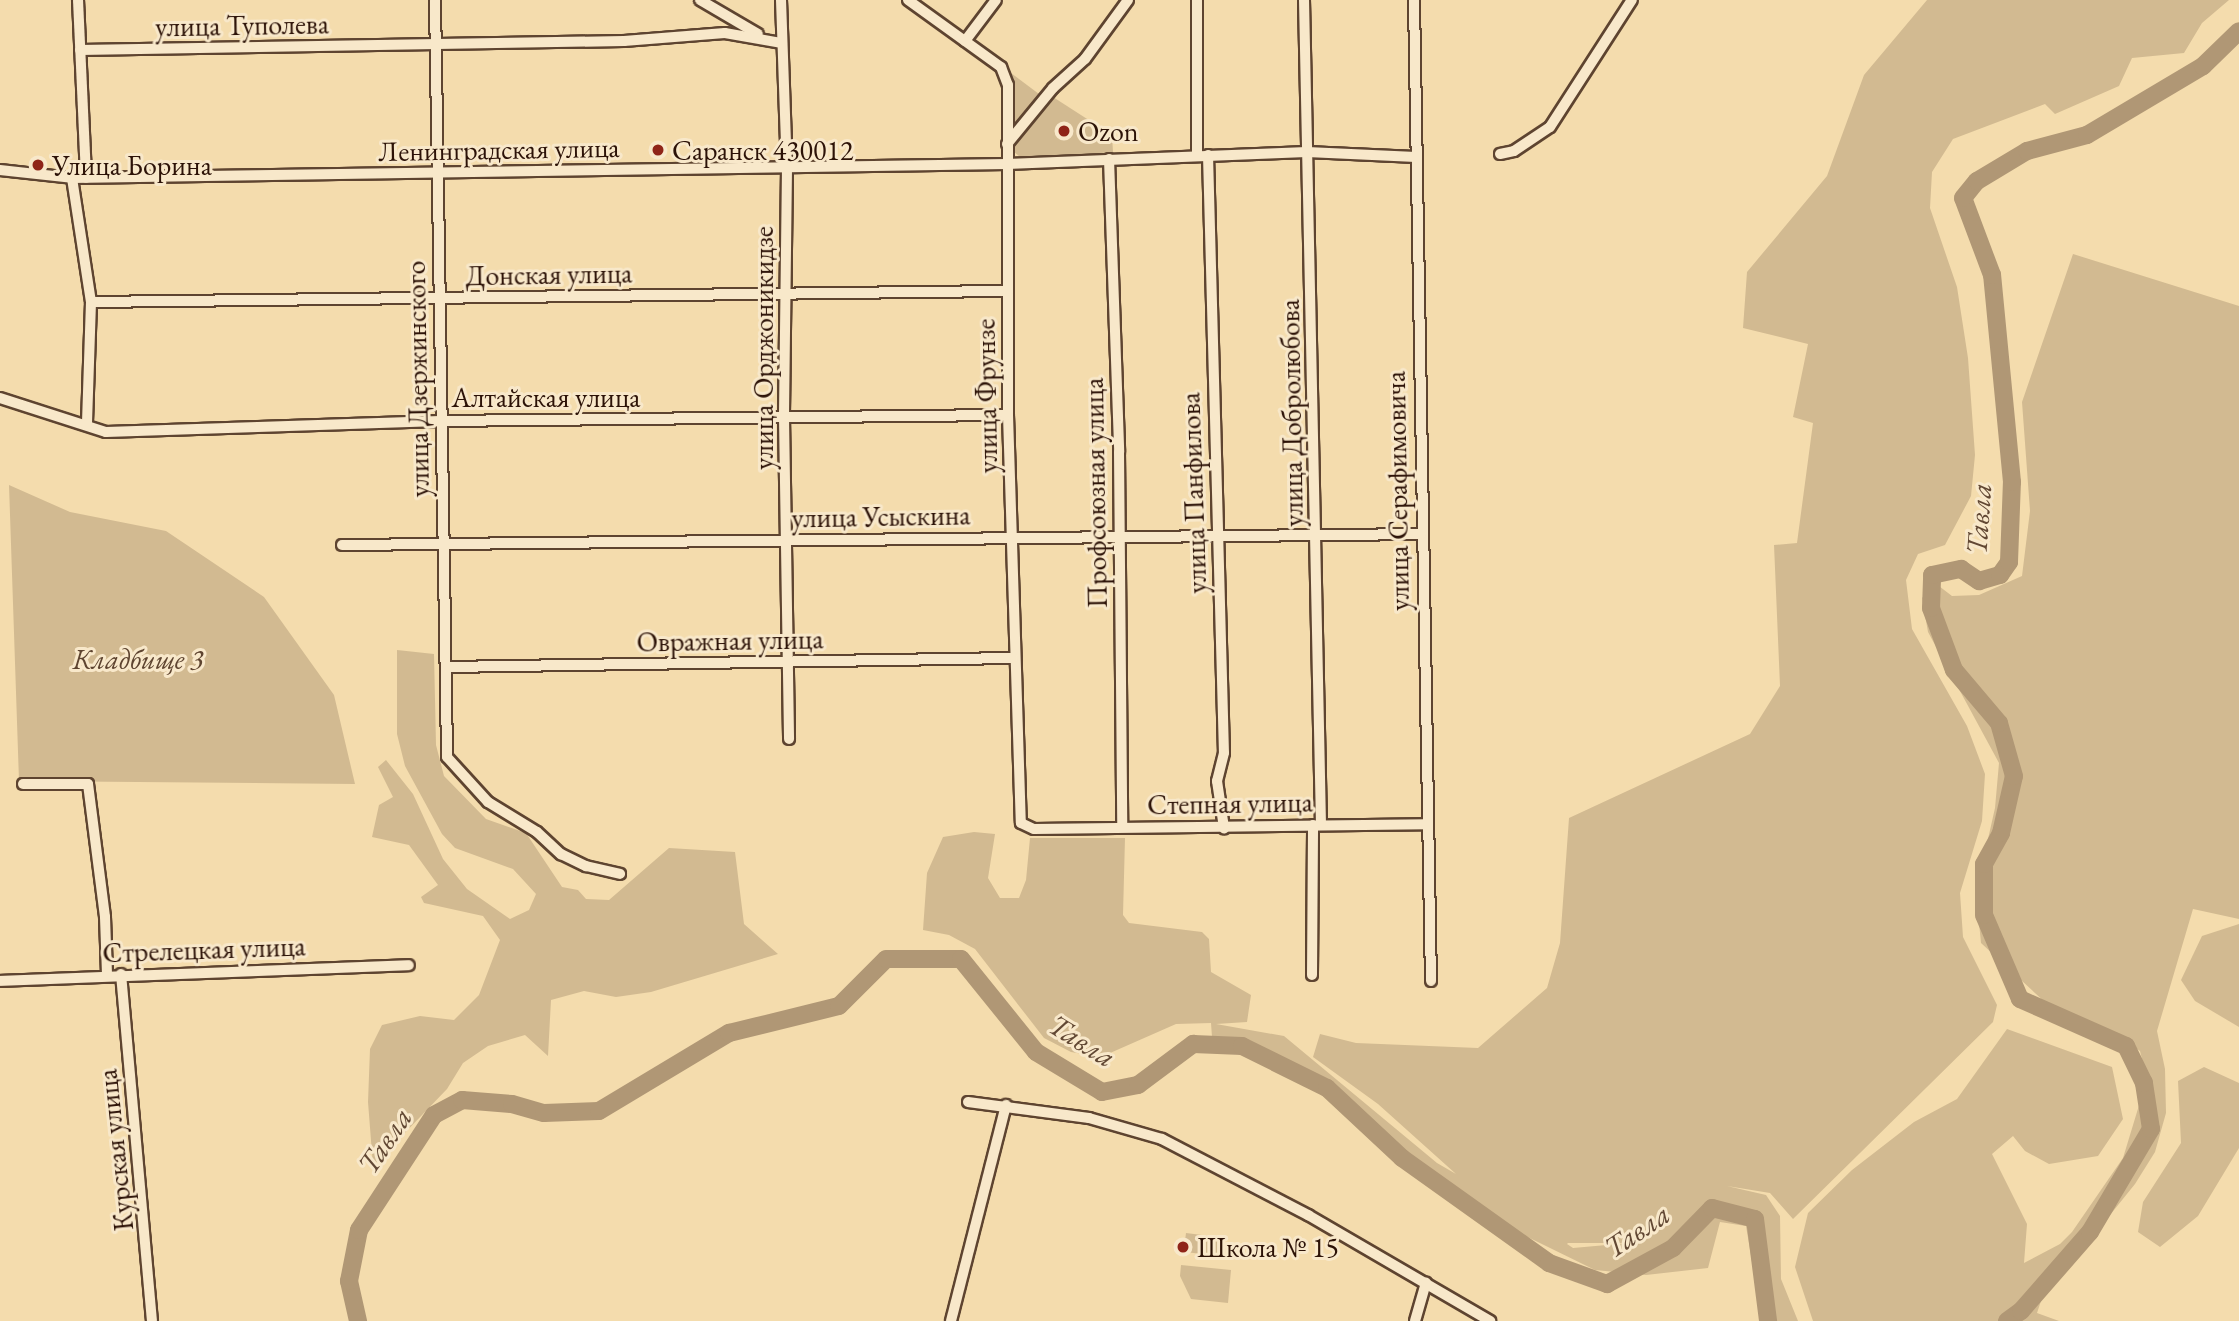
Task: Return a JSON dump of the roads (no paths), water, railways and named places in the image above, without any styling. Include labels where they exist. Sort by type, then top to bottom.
[{"type":"street","points":[[0,170],[86,178],[78,0]]},
{"type":"street","name":"улица Дзержинского","points":[[435,0],[434,44],[440,173],[437,299],[447,757],[488,802],[537,832],[561,854],[586,866],[620,874]]},
{"type":"street","points":[[700,0],[762,36]]},
{"type":"street","name":"улица Орджоникидзе","points":[[781,0],[787,168],[784,418],[789,739]]},
{"type":"street","name":"улица Фрунзе","points":[[908,0],[1001,67],[1009,85],[1008,415],[1013,658],[1019,818],[1034,829]]},
{"type":"street","points":[[965,41],[996,0]]},
{"type":"street","points":[[1007,144],[1053,88],[1085,59],[1128,0]]},
{"type":"street","name":"улица Панфилова","points":[[1197,0],[1224,753],[1217,781],[1224,828]]},
{"type":"street","name":"улица Добролюбова","points":[[1304,0],[1317,535],[1317,825],[1312,975]]},
{"type":"street","name":"улица Серафимовича","points":[[1414,0],[1420,534],[1430,981]]},
{"type":"street","points":[[1500,154],[1514,151],[1550,127],[1632,0]]},
{"type":"street","name":"улица Туполева","points":[[80,50],[624,41],[725,33],[762,36],[782,43]]},
{"type":"street","name":"Ленинградская улица","points":[[86,178],[1007,164],[1307,152],[1416,157]]},
{"type":"street","name":"Профсоюзная улица","points":[[1110,159],[1122,827]]},
{"type":"street","points":[[72,178],[91,302],[88,425]]},
{"type":"street","name":"Донская улица","points":[[91,302],[1008,291]]},
{"type":"street","name":"Алтайская улица","points":[[0,398],[106,432],[440,421],[1008,415]]},
{"type":"street","name":"улица Усыскина","points":[[342,545],[1420,534]]},
{"type":"street","name":"Овражная улица","points":[[447,667],[1013,658]]},
{"type":"street","points":[[23,784],[88,784],[105,917],[107,975]]},
{"type":"street","name":"Степная улица","points":[[1034,829],[1426,824]]},
{"type":"street","name":"Стрелецкая улица","points":[[0,981],[121,974],[409,965]]},
{"type":"street","name":"Курская улица","points":[[121,974],[152,1321]]},
{"type":"street","points":[[968,1102],[1089,1118],[1162,1139],[1308,1214],[1426,1283],[1477,1317],[1490,1321]]},
{"type":"street","points":[[951,1321],[1006,1105]]},
{"type":"street","points":[[1415,1321],[1426,1283]]},
{"type":"waterway","name":"Тавла","points":[[2007,1321],[2021,1311],[2090,1232],[2151,1129],[2144,1083],[2126,1046],[2020,999],[1984,915],[1984,864],[2001,833],[2014,776],[1999,723],[1954,670],[1931,608],[1932,575],[1961,569],[1979,581],[2000,575],[2009,562],[2012,482],[1992,275],[1963,198],[1977,181],[2027,151],[2087,135],[2203,66],[2239,31]]},
{"type":"waterway","name":"Тавла","points":[[358,1321],[349,1281],[359,1230],[434,1115],[462,1100],[512,1104],[544,1113],[599,1111],[729,1033],[839,1006],[886,959],[961,959],[1036,1052],[1102,1092],[1138,1085],[1193,1044],[1242,1046],[1327,1088],[1402,1158],[1549,1263],[1607,1284],[1673,1248],[1712,1208],[1755,1219],[1768,1321]]},
{"type":"place","name":"Ozon","points":[[1064,131]]},
{"type":"place","name":"Саранск 430012","points":[[658,150]]},
{"type":"place","name":"Улица Борина","points":[[38,165]]},
{"type":"place","name":"Школа № 15","points":[[1183,1247]]},
{"type":"park label","name":"Кладбище 3","points":[[138,659]]}]
